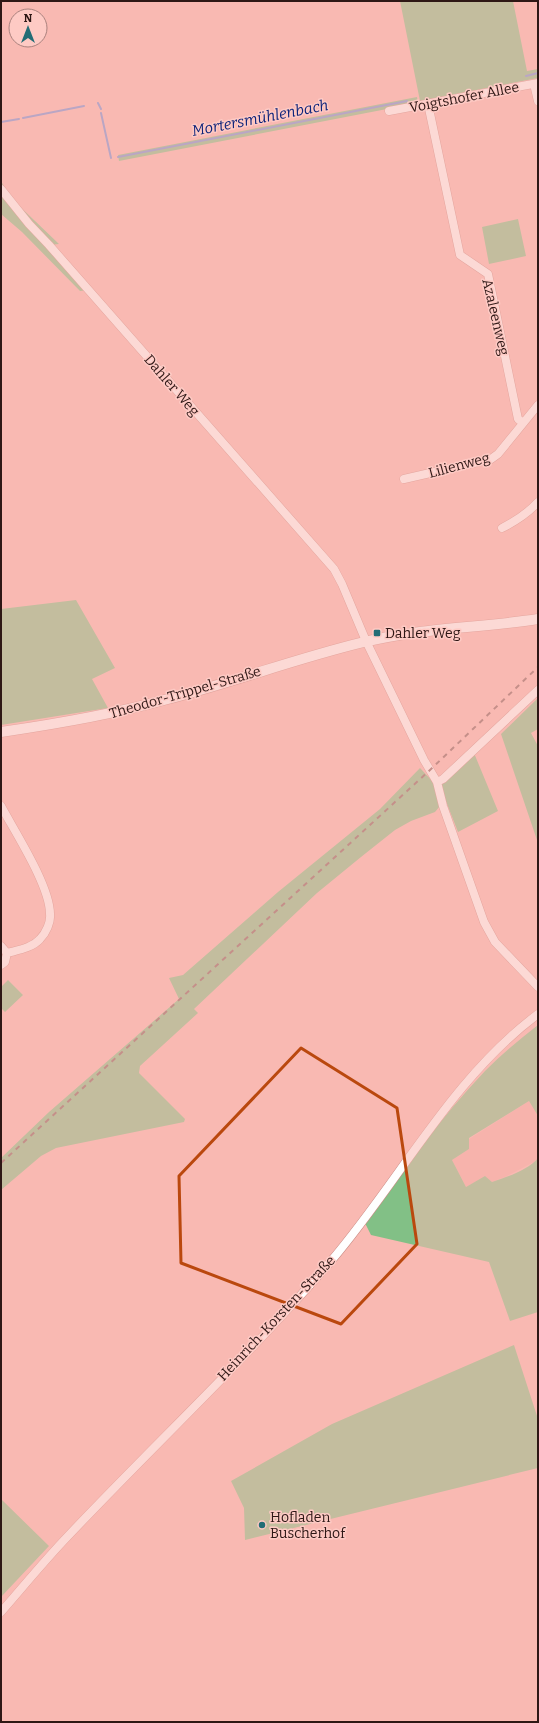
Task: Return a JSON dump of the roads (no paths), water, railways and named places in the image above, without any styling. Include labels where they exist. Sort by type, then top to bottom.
[{"type":"main road","name":"Theodor-Trippel-Straße","points":[[1,732],[58,724],[116,713],[366,641],[405,634],[510,623],[538,618]]},
{"type":"street","points":[[536,83],[538,101]]},
{"type":"street","name":"Voigtshofer Allee","points":[[389,111],[536,83]]},
{"type":"street","name":"Azaleenweg","points":[[428,104],[460,255],[488,274],[518,419],[522,422]]},
{"type":"street","name":"Dahler Weg","points":[[1,189],[29,224],[50,245],[334,569],[342,584],[366,641],[424,760],[437,782],[443,806],[484,922],[495,942],[538,987]]},
{"type":"street","name":"Lilienweg","points":[[404,479],[491,458],[498,454],[522,422],[538,405]]},
{"type":"street","points":[[502,528],[529,512],[538,502]]},
{"type":"street","points":[[437,782],[443,779],[538,690]]},
{"type":"street","points":[[1,806],[42,883],[49,902],[51,915],[47,928],[40,940],[27,948],[7,953]]},
{"type":"street","points":[[1,946],[7,953]]},
{"type":"street","points":[[1,965],[5,962],[7,953]]},
{"type":"street","name":"Heinrich-Korsten-Straße","points":[[1,1612],[66,1538],[297,1299],[356,1229],[424,1136],[470,1078],[505,1040],[538,1014]]},
{"type":"waterway","name":"Mortersmühlenbach","points":[[526,76],[538,73]]},
{"type":"waterway","name":"Mortersmühlenbach","points":[[118,157],[407,101]]},
{"type":"waterway","name":"Mortersmühlenbach","points":[[98,103],[101,109]]},
{"type":"waterway","name":"Mortersmühlenbach","points":[[23,118],[84,106]]},
{"type":"waterway","name":"Mortersmühlenbach","points":[[101,113],[111,158]]},
{"type":"waterway","name":"Mortersmühlenbach","points":[[1,122],[19,119]]},
{"type":"railway","points":[[1,1163],[430,770],[538,667]]},
{"type":"place","name":"Dahler Weg","points":[[377,633]]},
{"type":"place","name":"Hofladen Buscherhof","points":[[262,1525]]}]
